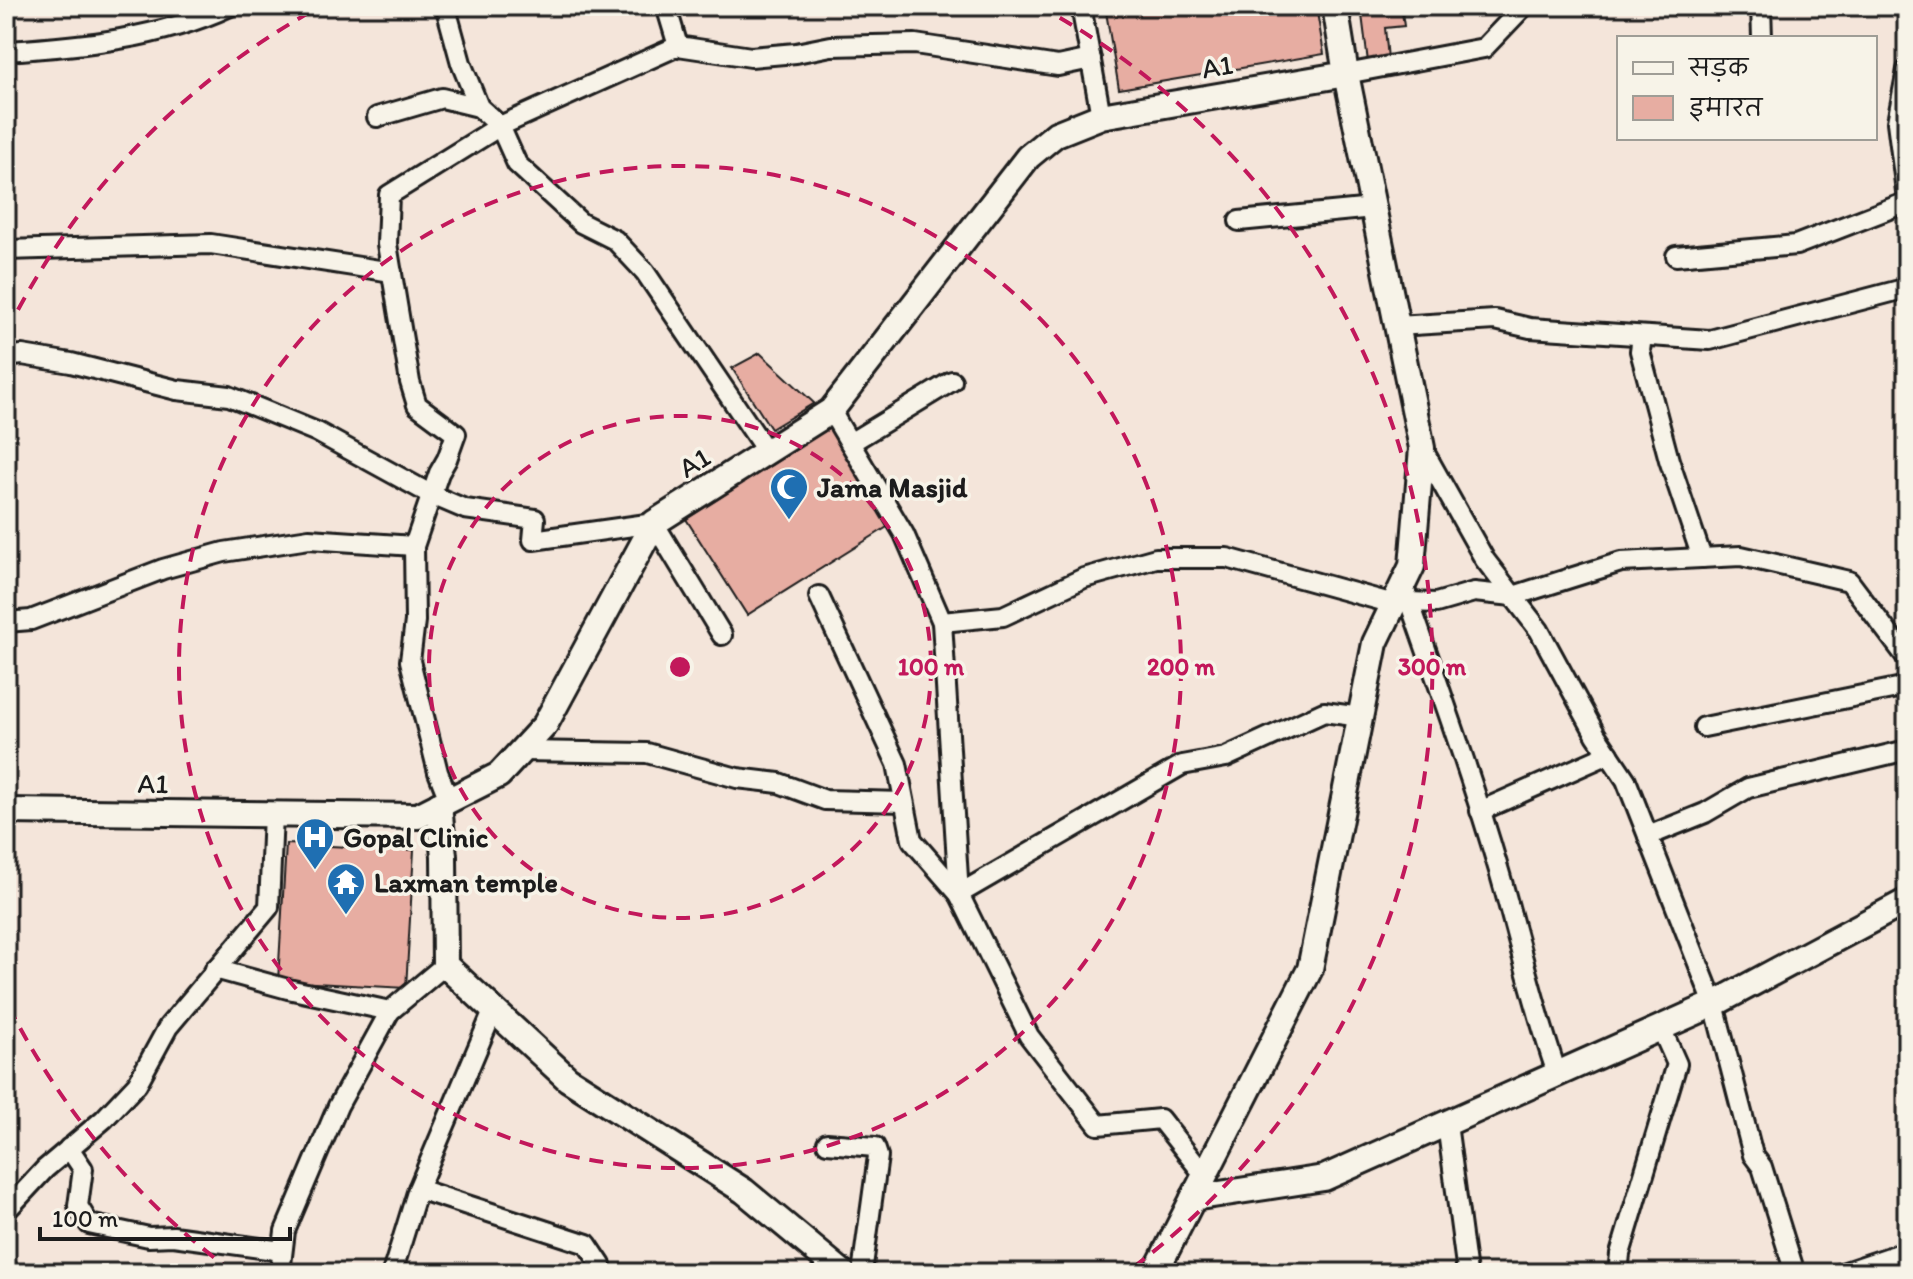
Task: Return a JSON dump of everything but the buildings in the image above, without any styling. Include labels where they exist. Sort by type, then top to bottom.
[{"type":"street","points":[[6,51],[122,40],[230,6]]},
{"type":"street","points":[[447,6],[461,63],[479,107],[500,126],[517,164],[581,223],[615,240],[645,272],[767,452]]},
{"type":"street","points":[[666,6],[678,46]]},
{"type":"street","points":[[1081,6],[1101,116]]},
{"type":"street","points":[[1155,1273],[1310,969],[1375,643],[1402,597],[1412,566],[1422,448],[1335,6]]},
{"type":"street","points":[[1346,74],[1484,48],[1524,6]]},
{"type":"street","points":[[1761,6],[1762,36]]},
{"type":"street","points":[[843,1273],[744,1191],[568,1079],[445,965],[444,803],[410,661],[415,621],[414,546],[456,434],[417,405],[410,382],[387,244],[389,195],[500,126],[678,46],[751,57],[831,46],[915,44],[1058,66],[1091,59]]},
{"type":"street","points":[[1676,256],[1796,245],[1907,200],[1897,122],[1907,70]]},
{"type":"street","name":"A1","points":[[6,811],[418,816],[499,775],[545,725],[654,523],[831,411],[1028,157],[1056,134],[1101,116],[1346,74]]},
{"type":"street","points":[[377,117],[442,98],[479,107]]},
{"type":"street","points":[[1239,221],[1373,208]]},
{"type":"street","points":[[6,250],[211,244],[392,272]]},
{"type":"street","points":[[1397,326],[1495,320],[1530,328],[1710,340],[1907,288]]},
{"type":"street","points":[[1642,336],[1640,351],[1669,460],[1702,558]]},
{"type":"street","points":[[6,357],[22,355],[58,361],[177,390],[229,396],[317,432],[432,495],[465,509],[535,519],[533,540],[654,523],[722,635]]},
{"type":"street","points":[[850,443],[952,381]]},
{"type":"street","points":[[831,411],[904,534],[942,622],[959,894]]},
{"type":"street","points":[[1422,448],[1485,560],[1539,630],[1626,780],[1714,1004],[1753,1155],[1762,1167],[1795,1273]]},
{"type":"street","points":[[6,622],[31,620],[163,569],[224,552],[309,539],[414,546]]},
{"type":"street","points":[[942,622],[1003,616],[1084,578],[1156,558],[1227,558],[1436,603],[1474,592],[1513,596],[1621,562],[1741,556],[1849,581],[1907,658]]},
{"type":"street","points":[[819,596],[897,764],[912,840],[959,894],[1029,1036],[1098,1125],[1160,1119],[1205,1176]]},
{"type":"street","points":[[1402,597],[1480,811],[1538,1019],[1558,1076]]},
{"type":"street","points":[[1704,727],[1907,686]]},
{"type":"street","points":[[959,894],[1182,765],[1226,757],[1324,712],[1361,717]]},
{"type":"street","points":[[1648,836],[1705,813],[1748,788],[1907,750]]},
{"type":"street","points":[[522,751],[647,753],[737,778],[779,783],[825,800],[904,802]]},
{"type":"street","points":[[1480,811],[1609,754]]},
{"type":"street","points":[[6,1211],[45,1169],[104,1119],[137,1084],[168,1027],[269,907],[273,814]]},
{"type":"street","points":[[1193,1198],[1324,1178],[1714,1004],[1907,901]]},
{"type":"street","points":[[280,1273],[285,1231],[338,1106],[390,1011],[445,965]]},
{"type":"street","points":[[215,969],[288,989],[390,1011]]},
{"type":"street","points":[[392,1273],[418,1189],[494,1009]]},
{"type":"street","points":[[1618,1273],[1620,1254],[1677,1064],[1661,1028]]},
{"type":"street","points":[[1447,1124],[1467,1273]]},
{"type":"street","points":[[827,1143],[875,1147],[878,1156],[862,1273]]},
{"type":"street","points":[[69,1148],[83,1169],[78,1206],[89,1224],[149,1237],[173,1236],[282,1251]]},
{"type":"street","points":[[418,1189],[587,1244],[601,1265],[598,1273]]},
{"type":"street","points":[[1842,1273],[1907,1251]]},
{"type":"place","name":"Jama Masjid","points":[[789,521]]},
{"type":"place","name":"Gopal Clinic","points":[[315,871]]},
{"type":"place","name":"Laxman temple","points":[[346,916]]}]
